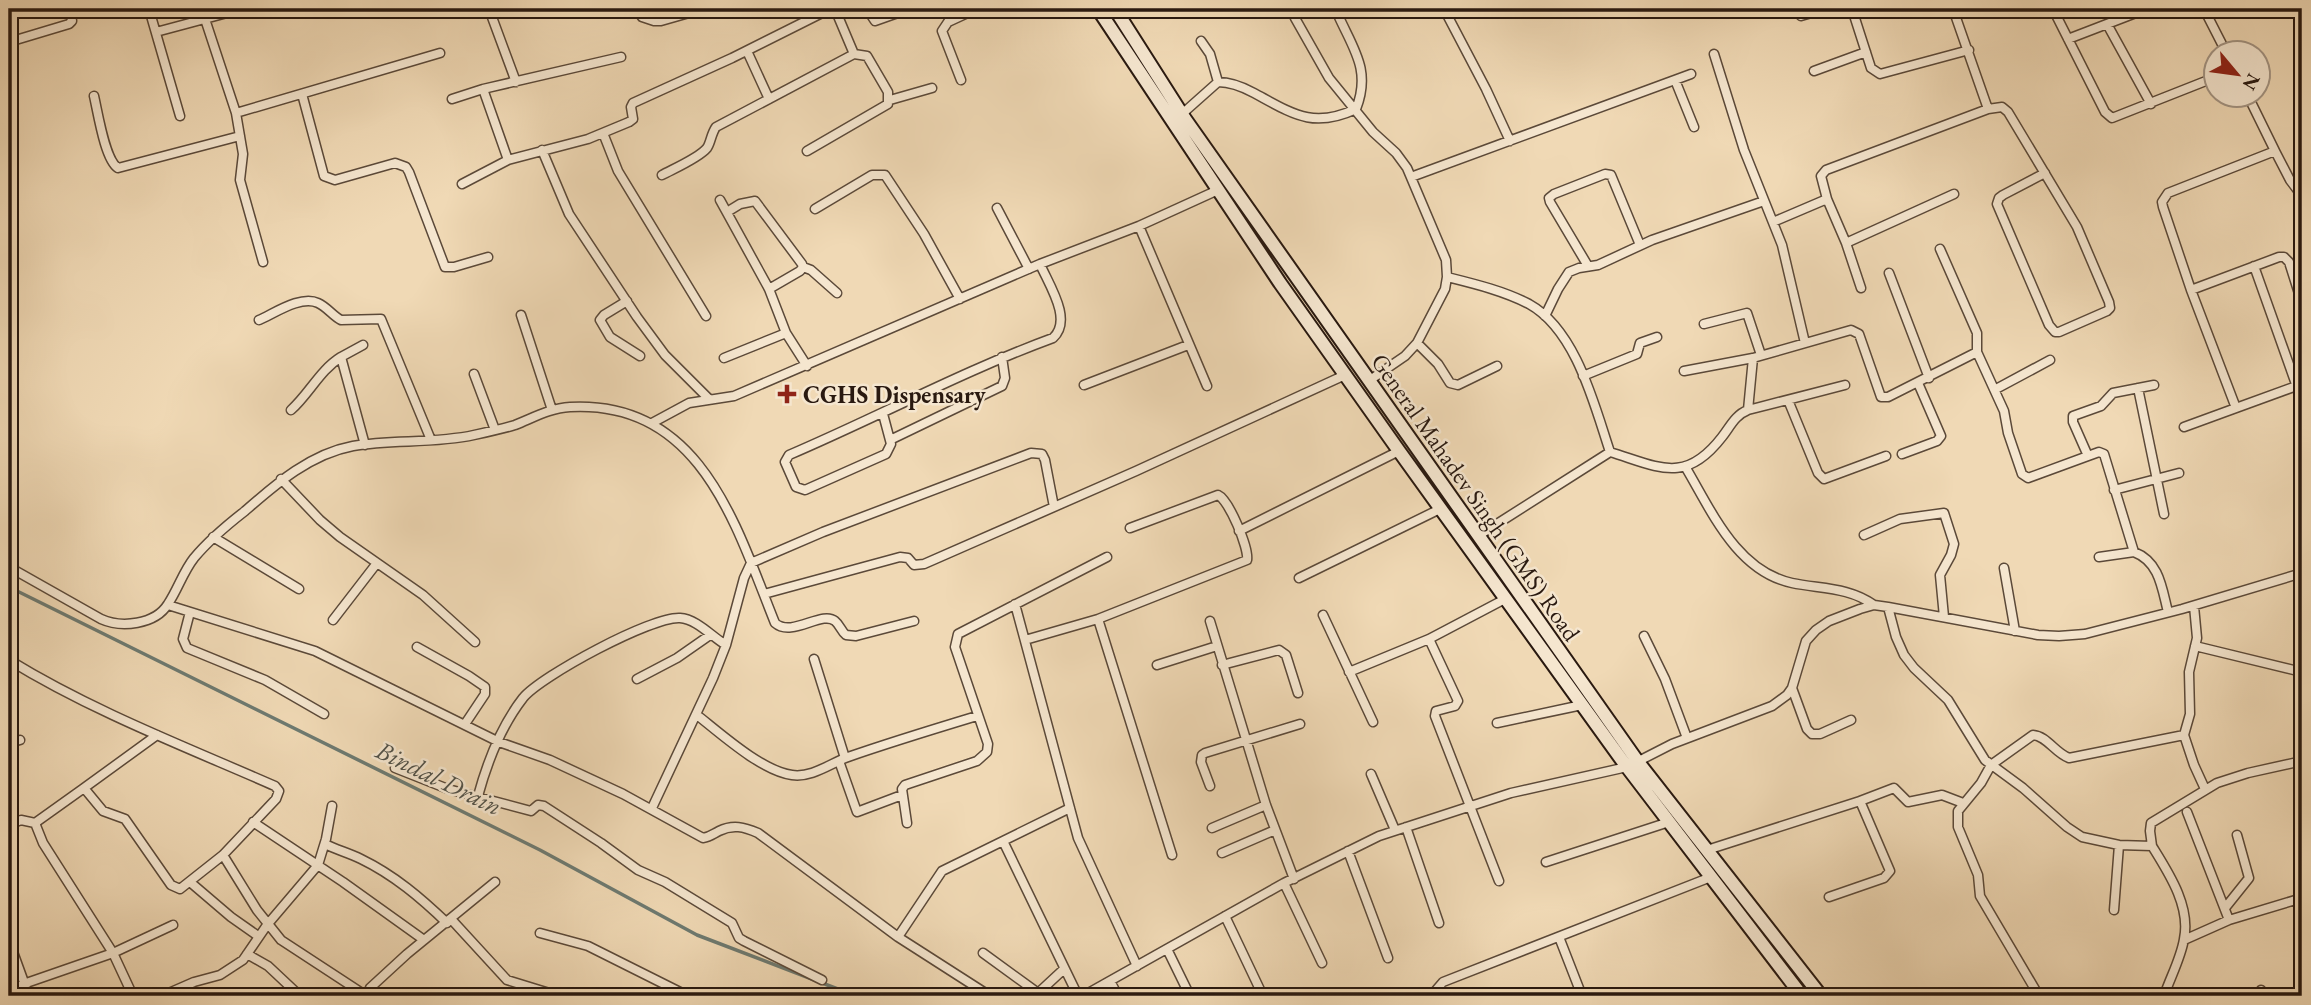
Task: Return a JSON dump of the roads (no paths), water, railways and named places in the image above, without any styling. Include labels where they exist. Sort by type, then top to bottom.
[{"type":"street","points":[[9,42],[69,24],[72,20],[70,9]]},
{"type":"street","points":[[149,9],[180,116]]},
{"type":"street","points":[[156,32],[242,9]]},
{"type":"street","points":[[507,9],[490,11],[516,82]]},
{"type":"street","points":[[637,9],[642,17],[654,22],[702,9]]},
{"type":"street","points":[[462,184],[508,160],[603,133],[632,121],[633,103],[833,9],[854,54]]},
{"type":"street","points":[[867,9],[876,21],[909,9]]},
{"type":"street","points":[[961,80],[942,31],[948,22],[976,9]]},
{"type":"street","points":[[1097,9],[1218,190],[1440,509],[1582,705],[1632,764],[1669,822],[1801,996]]},
{"type":"street","name":"General Mahadev Singh (GMS) Road","points":[[1115,9],[1182,114],[1370,380],[1632,764],[1707,850],[1821,996]]},
{"type":"street","points":[[1295,9],[1292,10],[1295,18],[1329,78],[1373,132],[1396,153],[1411,177],[1446,260],[1445,289],[1417,344],[1405,356],[1370,380]]},
{"type":"street","points":[[1182,114],[1218,82],[1244,88],[1310,120],[1334,118],[1356,109],[1363,92],[1361,64],[1337,9]]},
{"type":"street","points":[[1444,9],[1510,141]]},
{"type":"street","points":[[1801,16],[1825,9]]},
{"type":"street","points":[[1852,9],[1871,68],[1880,74],[1969,50]]},
{"type":"street","points":[[1953,9],[1988,109]]},
{"type":"street","points":[[2068,39],[2146,9]]},
{"type":"street","points":[[2204,9],[2219,38]]},
{"type":"street","points":[[2057,17],[2108,116],[2117,118],[2202,83]]},
{"type":"street","points":[[205,19],[236,113],[243,154],[240,180],[263,262]]},
{"type":"street","points":[[2107,24],[2151,104]]},
{"type":"street","points":[[1201,41],[1210,54],[1218,82]]},
{"type":"street","points":[[747,51],[769,99]]},
{"type":"street","points":[[1814,71],[1867,52]]},
{"type":"street","points":[[236,113],[440,53]]},
{"type":"street","points":[[662,175],[703,152],[716,127],[854,54],[867,56],[890,100]]},
{"type":"street","points":[[1714,54],[1733,116],[1782,245],[1805,343]]},
{"type":"street","points":[[452,99],[483,89],[621,57]]},
{"type":"street","points":[[1411,177],[1691,74]]},
{"type":"street","points":[[1675,80],[1694,127]]},
{"type":"street","points":[[483,89],[508,160]]},
{"type":"street","points":[[807,151],[880,110],[890,100],[932,89]]},
{"type":"street","points":[[302,94],[324,176],[335,180],[395,163],[401,164],[409,172],[445,267],[488,257]]},
{"type":"street","points":[[94,96],[112,164],[118,169],[240,136]]},
{"type":"street","points":[[1861,288],[1846,243],[1827,200],[1821,176],[1826,170],[1988,109],[2002,107],[2008,112],[2045,173],[2077,227],[2110,305],[2104,312],[2055,332],[2049,325],[1997,204],[2003,195],[2045,173]]},
{"type":"street","points":[[2254,108],[2290,180],[2302,196]]},
{"type":"street","points":[[603,133],[618,171],[706,316]]},
{"type":"street","points":[[542,150],[569,214],[626,301],[665,355],[709,399]]},
{"type":"street","points":[[2236,408],[2162,207],[2164,196],[2275,151]]},
{"type":"street","points":[[815,209],[872,174],[881,173],[917,223],[960,299]]},
{"type":"street","points":[[1588,266],[1550,202],[1549,198],[1553,194],[1605,174],[1611,175],[1640,245]]},
{"type":"street","points":[[652,423],[689,403],[734,396],[807,366],[1028,269],[1139,226],[1218,190]]},
{"type":"street","points":[[1846,243],[1954,194]]},
{"type":"street","points":[[720,200],[769,289],[786,333],[807,366]]},
{"type":"street","points":[[1773,222],[1827,200]]},
{"type":"street","points":[[727,212],[740,204],[755,201],[803,267],[811,270],[837,293]]},
{"type":"street","points":[[1545,316],[1564,277],[1579,268],[1606,262],[1640,245],[1764,201]]},
{"type":"street","points":[[997,208],[1028,269]]},
{"type":"street","points":[[1139,226],[1207,386]]},
{"type":"street","points":[[1940,249],[1977,333],[1977,352],[1996,389],[2025,477],[2031,478],[2099,452],[2104,454],[2134,552]]},
{"type":"street","points":[[2191,290],[2284,257],[2289,262],[2302,303]]},
{"type":"street","points":[[883,414],[890,440],[890,449],[886,454],[805,491],[796,487],[785,462],[789,455],[1002,357],[1054,338],[1060,332],[1061,315],[1040,264]]},
{"type":"street","points":[[2184,427],[2299,386],[2254,266]]},
{"type":"street","points":[[769,289],[803,267]]},
{"type":"street","points":[[1889,273],[1928,378]]},
{"type":"street","points":[[1447,277],[1502,293],[1529,305],[1545,316],[1563,337],[1583,376],[1610,452]]},
{"type":"street","points":[[626,301],[600,320],[610,337],[640,356]]},
{"type":"street","points":[[259,320],[293,305],[307,302],[320,304],[341,320],[381,319],[431,440]]},
{"type":"street","points":[[1704,324],[1746,313],[1757,357],[1748,410]]},
{"type":"street","points":[[520,314],[552,410]]},
{"type":"street","points":[[1684,371],[1757,357],[1847,331],[1856,331],[1881,397],[1888,397],[1977,352]]},
{"type":"street","points":[[724,358],[786,333]]},
{"type":"street","points":[[1583,376],[1637,354],[1640,343],[1657,337]]},
{"type":"street","points":[[1417,344],[1438,364],[1454,385],[1497,366]]},
{"type":"street","points":[[291,410],[306,396],[330,365],[363,345]]},
{"type":"street","points":[[1084,385],[1188,345]]},
{"type":"street","points":[[341,357],[365,445]]},
{"type":"street","points":[[890,440],[1002,386],[1005,378],[1002,357]]},
{"type":"street","points":[[1996,389],[2050,360]]},
{"type":"street","points":[[474,374],[495,430]]},
{"type":"street","points":[[764,594],[900,557],[908,558],[914,565],[924,564],[1345,375]]},
{"type":"street","points":[[1902,454],[1937,441],[1941,436],[1918,383]]},
{"type":"street","points":[[1610,452],[1657,467],[1686,468],[1709,452],[1737,417],[1748,410],[1845,385]]},
{"type":"street","points":[[2088,456],[2073,422],[2073,416],[2101,406],[2113,393],[2154,385]]},
{"type":"street","points":[[2137,388],[2164,514]]},
{"type":"street","points":[[1788,400],[1818,473],[1824,479],[1886,457]]},
{"type":"street","points":[[9,567],[112,623],[126,624],[144,620],[168,605],[185,570],[213,537],[281,480],[314,460],[340,450],[365,445],[471,436],[569,407],[611,410],[652,423],[694,459],[716,486],[731,513],[775,623],[782,628],[827,619],[836,622],[846,635],[856,636],[914,621]]},
{"type":"street","points":[[1239,531],[1399,451]]},
{"type":"street","points":[[1478,536],[1610,452]]},
{"type":"street","points":[[652,808],[697,715],[726,645],[744,578],[751,564],[823,532],[1031,453],[1042,454],[1045,460],[1054,507]]},
{"type":"street","points":[[1686,468],[1726,535],[1756,567],[1788,582],[1854,594],[1874,606]]},
{"type":"street","points":[[2114,490],[2179,473]]},
{"type":"street","points":[[281,480],[320,520],[423,595],[475,642]]},
{"type":"street","points":[[1025,640],[1098,619],[1247,561],[1248,556],[1239,531],[1225,500],[1218,495],[1130,528]]},
{"type":"street","points":[[1298,578],[1440,509]]},
{"type":"street","points":[[1864,535],[1900,519],[1944,513],[1954,544],[1940,575],[1944,617]]},
{"type":"street","points":[[213,537],[299,589]]},
{"type":"street","points":[[2099,557],[2134,552],[2145,557],[2155,568],[2168,612]]},
{"type":"street","points":[[907,823],[902,789],[909,783],[984,757],[988,744],[955,640],[958,634],[965,628],[1107,557]]},
{"type":"street","points":[[333,620],[377,563]]},
{"type":"street","points":[[2004,568],[2015,631]]},
{"type":"street","points":[[1083,996],[1284,883],[1379,836],[1511,793],[1632,764],[1687,738],[1772,706],[1792,688],[1806,641],[1816,630],[1837,618],[1874,606],[2015,631],[2059,636],[2085,634],[2194,606],[2302,573]]},
{"type":"street","points":[[1349,672],[1429,639],[1505,599]]},
{"type":"street","points":[[1015,604],[1078,838],[1137,965]]},
{"type":"street","points":[[168,605],[315,652],[499,742],[550,760],[652,808],[703,838],[731,827],[758,833],[898,937],[990,996]]},
{"type":"street","points":[[2194,606],[2197,627],[2189,672],[2190,714],[2184,735],[2205,789]]},
{"type":"street","points":[[1888,607],[1904,655],[1948,700],[1981,754],[1991,765],[2082,837],[2119,845],[2152,846]]},
{"type":"street","points":[[190,612],[183,639],[187,648],[257,677],[324,714]]},
{"type":"street","points":[[1323,615],[1373,722]]},
{"type":"street","points":[[478,796],[499,742],[523,699],[534,688],[624,635],[652,624],[680,618],[696,624],[726,645]]},
{"type":"street","points":[[1098,619],[1172,855]]},
{"type":"street","points":[[1210,621],[1266,805],[1294,879]]},
{"type":"street","points":[[637,679],[677,658],[710,635]]},
{"type":"street","points":[[1644,636],[1665,679],[1687,738]]},
{"type":"street","points":[[1429,639],[1458,701],[1455,706],[1436,711],[1435,716],[1468,807],[1499,881]]},
{"type":"street","points":[[1157,666],[1217,646]]},
{"type":"street","points":[[2195,646],[2302,672]]},
{"type":"street","points":[[417,647],[485,687],[485,694],[465,724]]},
{"type":"street","points":[[1222,665],[1273,649],[1279,650],[1286,655],[1298,693]]},
{"type":"street","points":[[814,659],[857,812],[902,795]]},
{"type":"street","points":[[9,660],[55,686],[156,735],[275,786],[279,794],[223,855],[180,889],[171,885],[125,819],[103,811],[84,788]]},
{"type":"street","points":[[1792,688],[1807,729],[1812,734],[1820,734],[1851,720]]},
{"type":"street","points":[[1497,723],[1582,705]]},
{"type":"street","points":[[697,715],[754,758],[790,775],[808,774],[842,760],[977,716]]},
{"type":"street","points":[[1210,786],[1201,762],[1202,755],[1300,724]]},
{"type":"street","points":[[34,823],[156,735]]},
{"type":"street","points":[[2039,996],[1980,896],[1978,875],[1956,820],[1958,811],[1981,783],[1991,765],[2033,735],[2041,736],[2060,755],[2069,758],[2184,735]]},
{"type":"street","points":[[9,743],[20,740]]},
{"type":"street","points":[[2164,996],[2184,940],[2186,923],[2173,882],[2152,846],[2151,823],[2205,789],[2248,773],[2302,761]]},
{"type":"street","points":[[395,768],[448,789],[524,810],[531,811],[538,804],[544,806],[638,870],[665,882],[732,923],[744,941],[822,980]]},
{"type":"street","points":[[1371,774],[1395,830]]},
{"type":"street","points":[[1707,850],[1860,802],[1894,788],[1908,802],[1942,795],[1963,803]]},
{"type":"street","points":[[1829,897],[1884,878],[1890,871],[1860,802]]},
{"type":"street","points":[[1212,828],[1266,805]]},
{"type":"street","points":[[162,996],[194,982],[228,972],[247,954],[258,936],[318,865],[332,806]]},
{"type":"street","points":[[898,937],[942,871],[1070,808]]},
{"type":"street","points":[[2187,813],[2229,920]]},
{"type":"street","points":[[9,825],[27,820],[34,823],[43,843],[113,953],[133,996]]},
{"type":"street","points":[[253,822],[424,940]]},
{"type":"street","points":[[1546,862],[1669,822]]},
{"type":"street","points":[[1406,827],[1439,923]]},
{"type":"street","points":[[1222,853],[1275,830]]},
{"type":"street","points":[[2225,908],[2249,877],[2237,835]]},
{"type":"street","points":[[1003,841],[1078,996]]},
{"type":"street","points":[[325,844],[360,858],[412,890],[449,921],[507,979],[559,996]]},
{"type":"street","points":[[2114,910],[2119,845]]},
{"type":"street","points":[[1348,851],[1388,958]]},
{"type":"street","points":[[223,855],[267,925],[293,949],[362,992],[383,996]]},
{"type":"street","points":[[1431,996],[1443,982],[1712,877]]},
{"type":"street","points":[[190,882],[231,918],[258,936]]},
{"type":"street","points":[[362,992],[495,882]]},
{"type":"street","points":[[1284,883],[1322,963]]},
{"type":"street","points":[[2184,940],[2229,920],[2300,899],[2302,916]]},
{"type":"street","points":[[1225,916],[1263,996]]},
{"type":"street","points":[[9,989],[113,953],[173,925]]},
{"type":"street","points":[[540,933],[588,946],[688,996]]},
{"type":"street","points":[[1559,937],[1582,996]]},
{"type":"street","points":[[9,941],[29,996]]},
{"type":"street","points":[[1167,949],[1190,996]]},
{"type":"street","points":[[983,953],[1037,995],[1064,969]]},
{"type":"street","points":[[247,954],[268,966],[299,996]]},
{"type":"street","points":[[1110,981],[1118,996]]},
{"type":"waterway","name":"Bindal Drain","points":[[9,587],[540,850],[697,935],[856,996]]},
{"type":"place","name":"CGHS Dispensary","points":[[787,394]]}]
